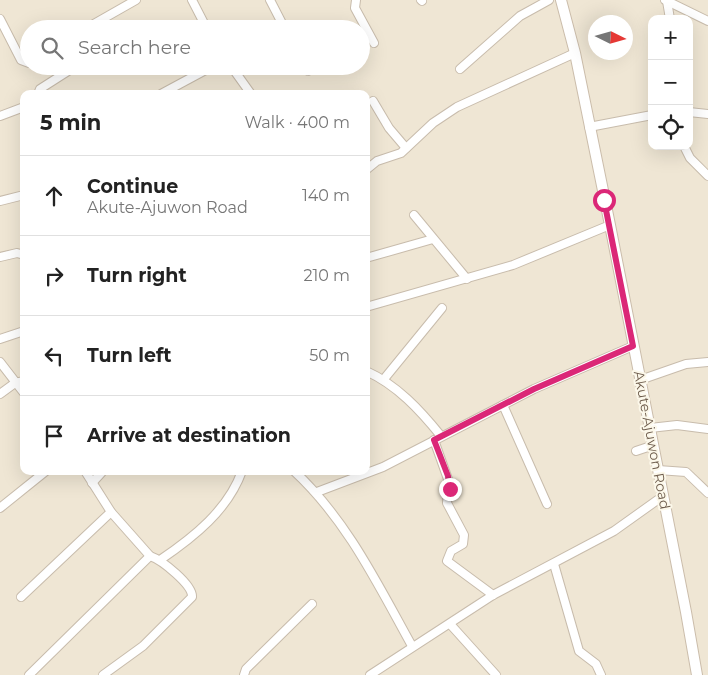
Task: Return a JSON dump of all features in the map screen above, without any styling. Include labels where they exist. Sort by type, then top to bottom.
[{"type":"main road","name":"Akute-Ajuwon Road","points":[[561,0],[610,225],[697,675]]},
{"type":"street","points":[[101,20],[136,0]]},
{"type":"street","points":[[192,0],[203,20]]},
{"type":"street","points":[[270,0],[280,20]]},
{"type":"street","points":[[356,0],[354,8],[361,20]]},
{"type":"street","points":[[460,69],[520,16],[550,0]]},
{"type":"street","points":[[666,0],[669,15]]},
{"type":"street","points":[[666,0],[708,21]]},
{"type":"street","points":[[0,19],[20,58]]},
{"type":"street","points":[[370,35],[374,42]]},
{"type":"street","points":[[370,167],[377,161],[393,158],[433,123],[457,106],[574,53]]},
{"type":"street","points":[[40,90],[62,75]]},
{"type":"street","points":[[168,90],[196,75]]},
{"type":"street","points":[[237,75],[248,90]]},
{"type":"street","points":[[372,101],[389,128],[406,148]]},
{"type":"street","points":[[0,116],[20,108]]},
{"type":"street","points":[[693,112],[708,114]]},
{"type":"street","points":[[589,127],[648,116]]},
{"type":"street","points":[[686,150],[690,158],[708,176]]},
{"type":"street","points":[[0,201],[20,196]]},
{"type":"street","points":[[414,215],[468,279]]},
{"type":"street","points":[[370,306],[513,265],[610,225]]},
{"type":"street","points":[[370,257],[433,239]]},
{"type":"street","points":[[0,257],[16,253],[20,254]]},
{"type":"street","points":[[384,379],[442,308]]},
{"type":"street","points":[[0,339],[20,332]]},
{"type":"street","points":[[370,472],[503,405],[633,346]]},
{"type":"street","points":[[0,362],[20,382],[0,394]]},
{"type":"street","points":[[640,380],[686,364],[708,362]]},
{"type":"street","points":[[370,372],[384,379],[419,409],[441,436]]},
{"type":"street","points":[[503,405],[547,504]]},
{"type":"street","points":[[650,428],[677,425],[708,429]]},
{"type":"street","points":[[434,440],[449,482],[447,503],[464,535],[463,544],[452,551],[447,561],[493,595]]},
{"type":"street","points":[[636,451],[654,445]]},
{"type":"street","points":[[658,470],[686,472],[708,492]]},
{"type":"street","points":[[0,508],[41,475]]},
{"type":"street","points":[[87,475],[111,512],[150,556],[160,560],[190,588],[192,597],[143,646],[103,675]]},
{"type":"street","points":[[92,484],[100,475]]},
{"type":"street","points":[[160,560],[186,543],[216,514],[235,491],[241,475]]},
{"type":"street","points":[[298,475],[317,492],[356,546],[412,646]]},
{"type":"street","points":[[317,492],[362,475]]},
{"type":"street","points":[[370,675],[493,595],[614,532],[663,496]]},
{"type":"street","points":[[21,597],[111,512]]},
{"type":"street","points":[[29,675],[150,556]]},
{"type":"street","points":[[554,564],[579,651],[596,664],[601,675]]},
{"type":"street","points":[[244,675],[246,668],[312,604]]},
{"type":"street","points":[[450,624],[496,675]]},
{"type":"shaded area","points":[[0,0],[708,0],[708,675],[0,675]]},
{"type":"route","points":[[450,489],[448,476],[434,440],[534,389],[633,346],[604,200]]}]
